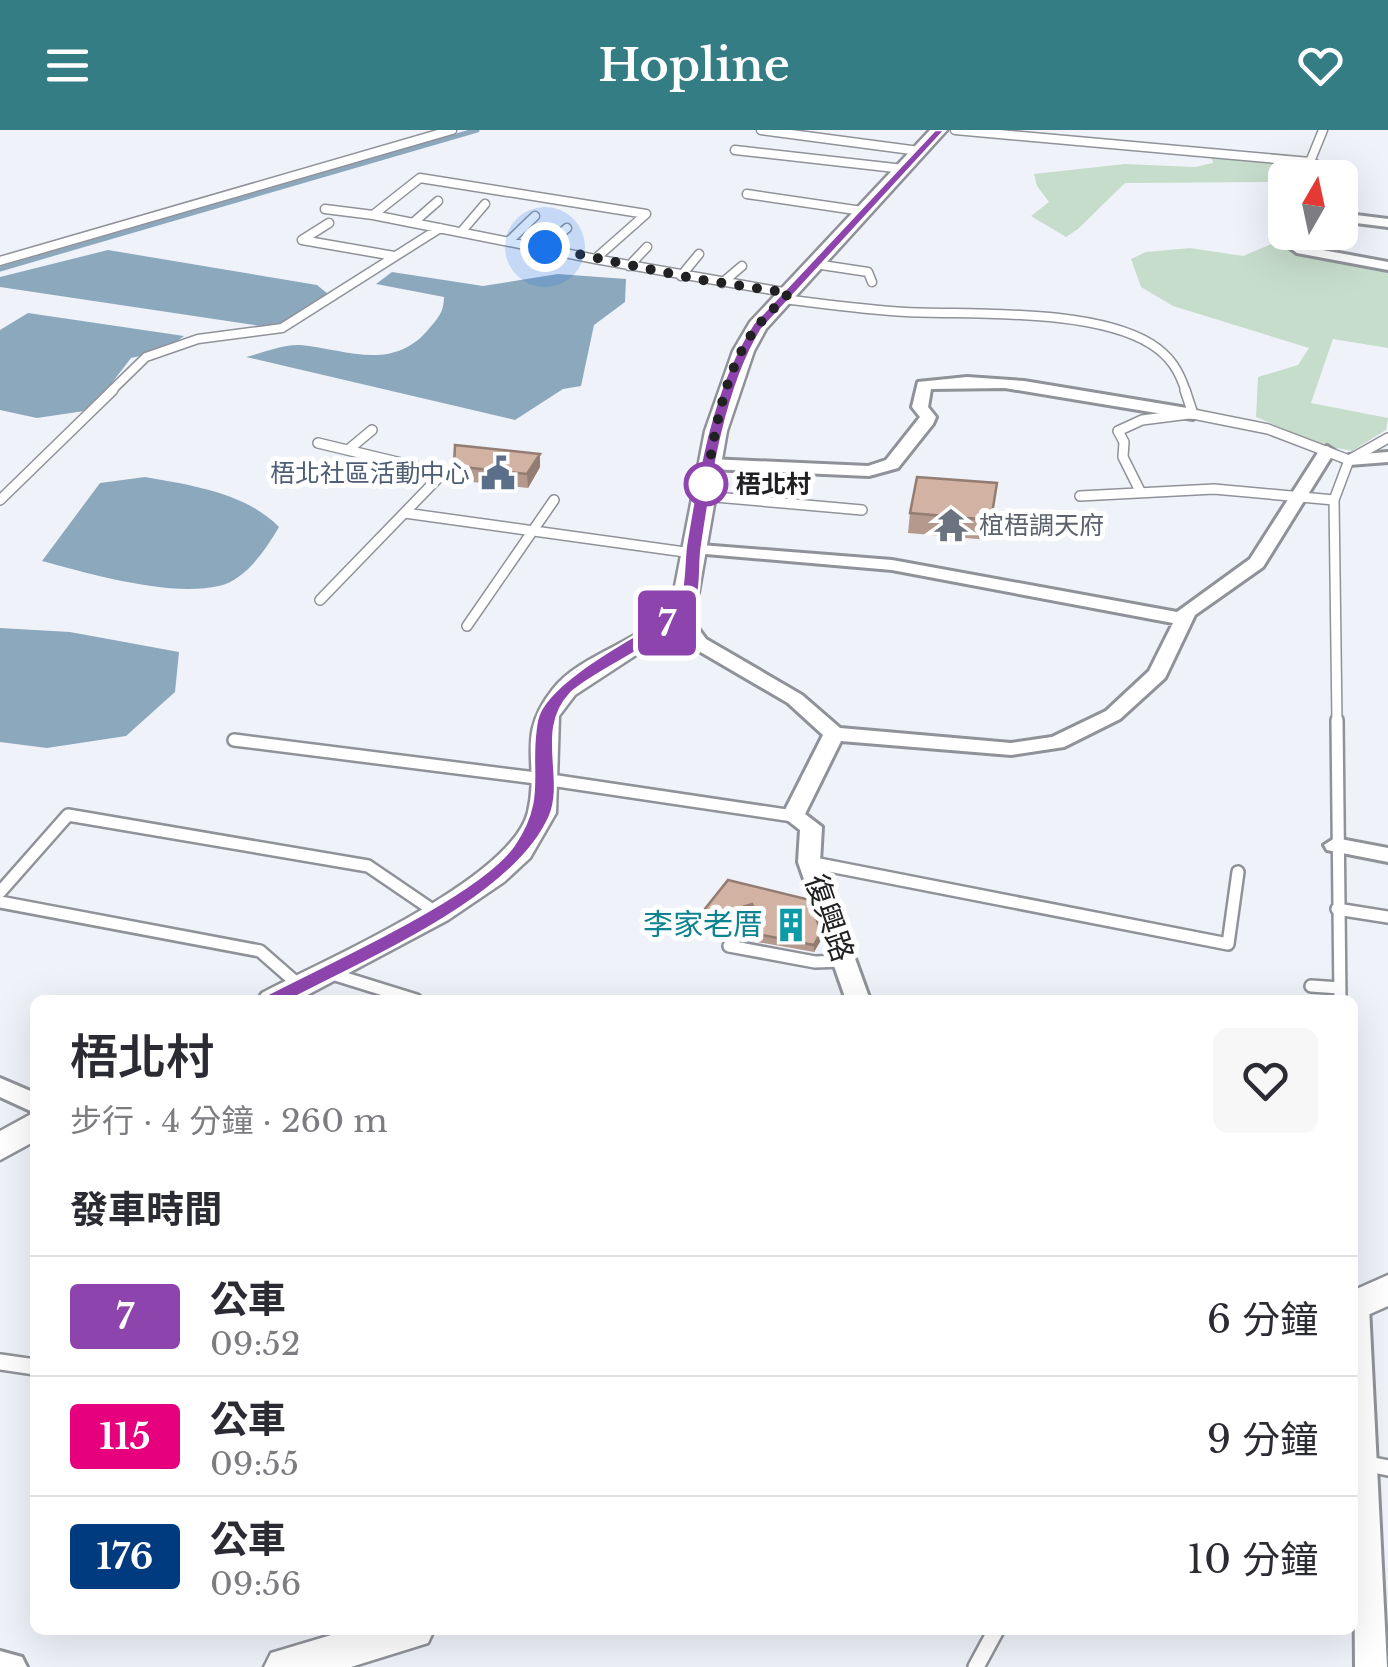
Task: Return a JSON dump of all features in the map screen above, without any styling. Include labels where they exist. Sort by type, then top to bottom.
[{"type":"street","points":[[283,995],[437,913],[494,876],[520,852],[542,813],[546,716],[566,689],[678,616],[689,601],[710,464],[738,357],[757,326],[939,130]]},
{"type":"street","points":[[1358,220],[1388,223]]},
{"type":"street","points":[[1302,250],[1388,266]]},
{"type":"street","points":[[710,464],[869,471],[892,464],[926,424],[928,417],[920,408],[924,385],[954,381],[1042,386],[1088,398],[1192,414]]},
{"type":"street","points":[[678,616],[699,643],[795,699],[834,734],[1011,749],[1057,743],[1113,715],[1158,674],[1187,612],[1256,563],[1327,452]]},
{"type":"street","points":[[1348,460],[1388,457]]},
{"type":"street","points":[[694,551],[892,566],[1183,620]]},
{"type":"street","points":[[793,816],[834,734]]},
{"type":"street","name":"復興路","points":[[793,816],[811,827],[809,862],[856,995]]},
{"type":"street","points":[[1335,846],[1388,854]]},
{"type":"street","points":[[0,1086],[30,1101]]},
{"type":"street","points":[[0,1148],[30,1127]]},
{"type":"street","points":[[1358,1298],[1388,1289]]},
{"type":"street","points":[[1358,1336],[1376,1466],[1370,1667]]},
{"type":"street","points":[[286,1667],[397,1635]]},
{"type":"street","points":[[0,1665],[11,1667]]},
{"type":"lane","points":[[0,261],[452,130]]},
{"type":"lane","points":[[761,130],[911,160]]},
{"type":"lane","points":[[955,130],[1288,160]]},
{"type":"lane","points":[[1311,160],[1323,130]]},
{"type":"lane","points":[[735,150],[911,160]]},
{"type":"lane","points":[[373,214],[420,178],[646,214],[595,258]]},
{"type":"lane","points":[[747,194],[862,211]]},
{"type":"lane","points":[[414,222],[438,200]]},
{"type":"lane","points":[[462,231],[485,204]]},
{"type":"lane","points":[[325,208],[510,240],[786,296],[903,312],[1040,317],[1106,329],[1156,348],[1169,358],[1192,414]]},
{"type":"lane","points":[[510,240],[535,216]]},
{"type":"lane","points":[[329,223],[302,240],[394,256]]},
{"type":"lane","points":[[0,500],[146,357],[198,339],[282,328],[440,227]]},
{"type":"lane","points":[[545,247],[567,228]]},
{"type":"lane","points":[[629,266],[647,247]]},
{"type":"lane","points":[[681,276],[699,254]]},
{"type":"lane","points":[[815,264],[868,272],[872,282]]},
{"type":"lane","points":[[722,283],[742,266]]},
{"type":"lane","points":[[1141,492],[1123,456],[1118,431],[1142,420],[1192,414],[1268,429],[1348,460]]},
{"type":"lane","points":[[348,450],[372,430]]},
{"type":"lane","points":[[1311,986],[1340,994],[1335,846],[1334,500],[1348,460],[1388,438]]},
{"type":"lane","points":[[318,443],[443,473],[320,600]]},
{"type":"lane","points":[[1080,496],[1214,489],[1334,500]]},
{"type":"lane","points":[[704,496],[862,510]]},
{"type":"lane","points":[[466,626],[554,500]]},
{"type":"lane","points":[[404,513],[694,551]]},
{"type":"lane","points":[[234,740],[544,779],[793,816]]},
{"type":"lane","points":[[0,892],[68,815],[368,866],[437,913]]},
{"type":"lane","points":[[809,862],[1228,944],[1238,872]]},
{"type":"lane","points":[[0,902],[260,951],[300,986]]},
{"type":"lane","points":[[1338,909],[1388,917]]},
{"type":"lane","points":[[749,921],[729,946],[815,962],[844,961]]},
{"type":"lane","points":[[323,971],[400,995]]},
{"type":"lane","points":[[0,1362],[30,1366]]},
{"type":"lane","points":[[976,1667],[993,1635]]},
{"type":"green space","points":[[1211,155],[1268,161],[1268,182],[1125,183],[1066,237],[1031,216],[1049,202],[1037,186],[1034,174],[1125,164],[1195,167],[1213,163]]},
{"type":"green space","points":[[1268,245],[1268,250],[1294,250],[1314,259],[1388,268],[1388,348],[1333,339],[1311,403],[1388,418],[1386,430],[1352,451],[1322,445],[1256,417],[1258,377],[1298,365],[1309,348],[1173,306],[1141,287],[1131,259],[1146,252],[1190,248],[1243,256]]},
{"type":"water","points":[[108,250],[317,285],[328,294],[274,328],[0,287],[0,277]]},
{"type":"water","points":[[392,272],[483,286],[558,274],[626,279],[625,302],[594,325],[581,386],[563,389],[515,420],[246,357],[293,345],[383,355],[413,344],[439,315],[444,297],[376,284]]},
{"type":"water","points":[[28,313],[184,336],[164,351],[131,358],[91,410],[37,418],[0,410],[0,330]]},
{"type":"water","points":[[145,477],[234,498],[266,515],[279,527],[261,554],[238,577],[229,583],[199,589],[106,578],[42,561],[100,483]]},
{"type":"water","points":[[0,628],[70,632],[179,652],[175,692],[126,736],[47,748],[0,742]]},
{"type":"building","points":[[455,445],[540,454],[527,474],[454,466]]},
{"type":"building","points":[[917,477],[997,483],[991,520],[910,513]]},
{"type":"building","name":"李家老厝","points":[[728,880],[810,900],[821,932],[814,945],[746,932],[758,916],[752,904],[742,907],[724,930],[692,925]]},
{"type":"waterway","points":[[0,269],[477,130]]},
{"type":"bus line","name":"7","points":[[283,995],[437,913],[494,876],[520,852],[542,813],[546,716],[566,689],[678,616],[689,601],[694,548],[710,464],[738,357],[757,326],[939,130]]},
{"type":"place","name":"梧北社區活動中心","points":[[498,473]]},
{"type":"place","name":"梧北村","points":[[706,484]]},
{"type":"place","name":"椬梧調天府","points":[[951,525]]},
{"type":"place","name":"李家老厝","points":[[791,925]]},
{"type":"route","points":[[545,247],[696,279],[789,293],[757,326],[738,357],[726,393],[704,496],[706,484]]}]
